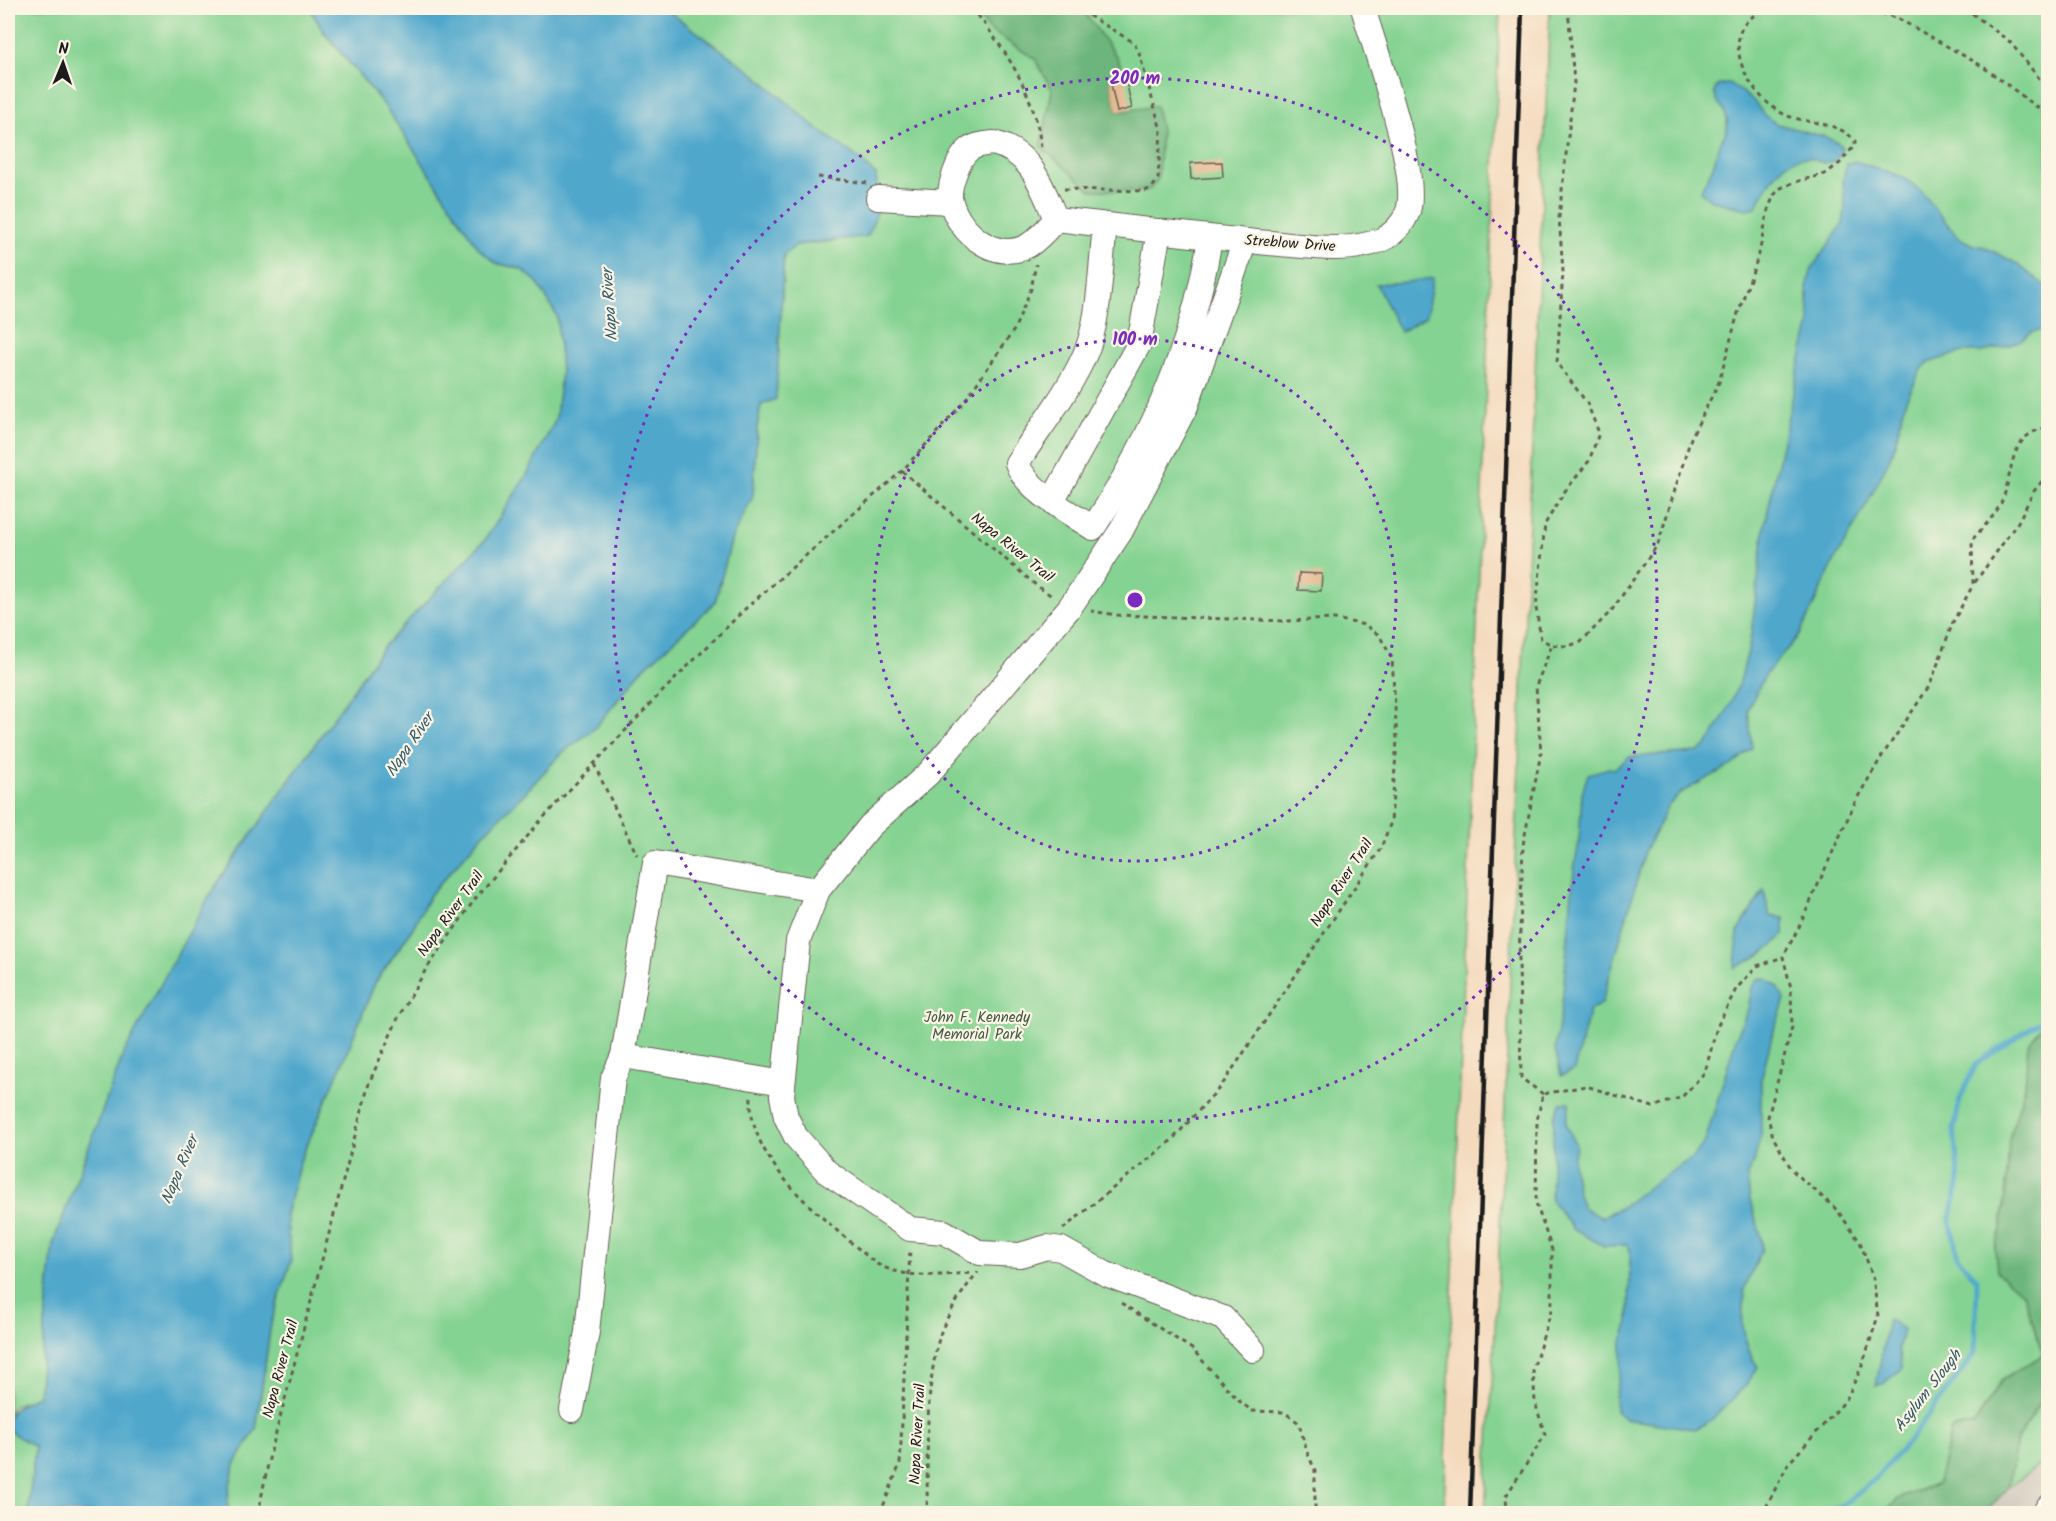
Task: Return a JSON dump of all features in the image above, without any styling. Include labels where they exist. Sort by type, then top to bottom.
[{"type":"street","name":"Streblow Drive","points":[[1048,227],[1105,225],[1209,238],[1336,249],[1364,245],[1392,235],[1408,211],[1410,180],[1398,127],[1363,8]]},
{"type":"street","points":[[993,143],[1008,146],[1029,163],[1037,179],[1048,227],[1029,245],[1009,251],[989,247],[972,237],[963,228],[951,202],[951,188],[963,154],[976,145],[993,143]]},
{"type":"street","points":[[878,198],[951,202]]},
{"type":"street","points":[[1105,225],[1096,307],[1089,342],[1079,368],[1017,464],[1021,475],[1052,501],[1093,528],[1115,494],[1163,402],[1183,351],[1204,274],[1209,238]]},
{"type":"street","points":[[1052,501],[1139,344],[1159,231]]},
{"type":"street","points":[[1245,241],[1186,406],[1121,531],[1070,607],[929,772],[870,826],[818,890],[798,941],[782,1096],[786,1117],[796,1137],[827,1172],[910,1229],[944,1232],[981,1253],[1020,1255],[1047,1246],[1061,1249],[1106,1274],[1223,1318],[1253,1350]]},
{"type":"street","points":[[572,1410],[588,1321],[612,1078],[623,1056],[655,863],[818,890]]},
{"type":"street","points":[[623,1056],[783,1083]]},
{"type":"street","points":[[2044,1514],[2049,1507]]},
{"type":"path","points":[[972,8],[991,31],[1021,78],[1036,120],[1041,147],[1037,179],[1062,189],[1145,191],[1152,188],[1158,179],[1161,130],[1138,53],[1133,42],[1086,14],[1081,8]]},
{"type":"path","points":[[1568,8],[1574,84],[1559,217],[1563,271],[1557,363],[1587,403],[1599,433],[1589,461],[1565,491],[1545,524],[1536,608],[1541,639],[1552,645],[1568,646],[1581,642],[1612,610],[1658,543],[1691,438],[1719,382],[1738,313],[1759,254],[1768,210],[1774,195],[1781,188],[1795,182],[1825,174],[1840,163],[1855,146],[1855,141],[1850,135],[1838,128],[1786,115],[1770,104],[1746,77],[1740,63],[1738,46],[1741,29],[1764,8]]},
{"type":"path","points":[[1864,8],[1899,19],[1982,66],[2049,115]]},
{"type":"path","points":[[1965,8],[2010,42],[2042,82],[2049,96]]},
{"type":"path","name":"Napa River Trail","points":[[258,1514],[269,1459],[369,1083],[393,1029],[425,971],[475,899],[542,819],[594,764],[746,609],[902,471],[964,402],[1014,330],[1031,289],[1048,227]]},
{"type":"path","points":[[1973,585],[1972,540],[2001,503],[2011,465],[2025,436],[2037,429],[2047,428],[2043,396],[2049,381]]},
{"type":"path","name":"Napa River Trail","points":[[902,471],[1037,586],[1070,607],[1117,615],[1286,621],[1335,619],[1365,625],[1379,635],[1392,658],[1397,740],[1391,822],[1381,848],[1222,1085],[1172,1140],[1056,1234]]},
{"type":"path","points":[[1760,1514],[1765,1509],[1788,1464],[1846,1400],[1862,1366],[1878,1316],[1873,1277],[1860,1242],[1837,1210],[1792,1170],[1773,1137],[1768,1117],[1792,1027],[1791,988],[1783,957],[1799,927],[1856,800],[1882,756],[1930,685],[1953,622],[1973,585],[2018,522],[2034,490],[2049,474]]},
{"type":"path","points":[[1552,645],[1536,686],[1541,753],[1523,846],[1519,959],[1521,1078],[1542,1094],[1586,1086],[1653,1107],[1682,1097],[1705,1072],[1717,1027],[1736,988],[1757,966],[1783,957]]},
{"type":"path","points":[[594,764],[636,854],[655,863]]},
{"type":"path","points":[[752,1077],[750,1101],[755,1131],[784,1180],[875,1263],[890,1271],[908,1275],[978,1272]]},
{"type":"path","points":[[1507,1514],[1506,1496],[1545,1435],[1535,1402],[1533,1369],[1552,1308],[1552,1250],[1536,1203],[1537,1120],[1542,1094]]},
{"type":"path","points":[[880,1514],[900,1464],[910,1229]]},
{"type":"path","name":"Napa River Trail","points":[[927,1514],[930,1391],[941,1333],[964,1288],[978,1272],[987,1267]]},
{"type":"path","points":[[1117,1300],[1192,1349],[1238,1400],[1251,1411],[1284,1412],[1299,1423],[1315,1470],[1315,1507],[1318,1514]]},
{"type":"shaded area","points":[[2048,1452],[2048,1513],[1985,1514],[2008,1488],[2043,1462]]},
{"type":"green space","points":[[8,8],[309,8],[325,34],[385,106],[438,185],[496,263],[521,269],[537,281],[557,316],[561,373],[556,419],[527,475],[485,540],[383,647],[214,888],[123,1055],[53,1244],[38,1396],[13,1406],[8,1416]]},
{"type":"green space","name":"John F. Kennedy Memorial Park","points":[[664,8],[1500,8],[1444,1513],[227,1514],[229,1488],[235,1464],[256,1429],[271,1323],[291,1261],[286,1214],[300,1161],[375,983],[412,929],[430,895],[488,829],[562,753],[595,728],[643,669],[715,602],[732,538],[753,496],[757,428],[761,405],[776,399],[784,254],[796,245],[836,241],[876,175],[853,154],[816,128],[757,76]]},
{"type":"green space","points":[[972,8],[1081,8],[1117,57],[1125,76],[1110,80],[1117,112],[1156,106],[1161,130],[1158,179],[1152,188],[1145,191],[1091,190],[1041,147],[1052,90],[1035,59],[991,31]]},
{"type":"green space","points":[[1550,8],[2048,8],[2048,1017],[2028,1045],[2025,1087],[2009,1139],[2001,1230],[1995,1248],[1998,1272],[2024,1295],[2043,1355],[2002,1380],[1974,1424],[1951,1429],[1938,1483],[1898,1499],[1884,1513],[1485,1514],[1498,1274]]},
{"type":"green space","points":[[2048,1017],[2048,1392],[2017,1439],[2008,1488],[1985,1513],[1884,1513],[1898,1499],[1938,1483],[1951,1429],[1974,1424],[2002,1380],[2043,1355],[2024,1295],[1997,1272],[1995,1248],[2001,1230],[2009,1139],[2025,1087],[2028,1045]]},
{"type":"green space","points":[[2048,1392],[2048,1452],[2043,1462],[2008,1488],[2017,1439]]},
{"type":"green space","points":[[8,1424],[11,1431],[35,1447],[28,1513],[8,1513]]},
{"type":"water","name":"Napa River","points":[[309,8],[664,8],[757,76],[816,128],[853,154],[876,175],[879,208],[868,236],[796,245],[784,255],[776,399],[761,405],[757,428],[753,496],[732,538],[715,602],[643,669],[595,728],[562,753],[488,829],[430,895],[412,929],[375,983],[300,1161],[286,1214],[291,1261],[271,1323],[256,1429],[235,1464],[229,1488],[227,1513],[28,1513],[35,1447],[10,1431],[8,1418],[16,1408],[38,1396],[53,1244],[123,1055],[214,888],[383,647],[485,540],[527,475],[556,419],[561,373],[557,316],[537,282],[521,269],[496,263],[479,249],[385,106],[325,33]]},
{"type":"water","points":[[1729,83],[1753,100],[1764,115],[1777,124],[1826,137],[1841,145],[1842,152],[1834,161],[1823,163],[1811,158],[1800,158],[1790,162],[1774,177],[1756,207],[1747,209],[1712,201],[1701,192],[1727,125],[1725,112],[1714,92],[1717,86]]},
{"type":"water","points":[[1855,161],[1903,177],[1921,191],[1958,237],[1973,245],[1985,247],[2017,264],[2048,288],[2048,329],[2032,332],[2010,345],[1983,352],[1962,352],[1928,363],[1921,370],[1906,400],[1893,452],[1866,506],[1835,560],[1800,634],[1766,674],[1748,709],[1752,748],[1734,764],[1682,792],[1668,806],[1645,852],[1602,1003],[1590,1010],[1574,1070],[1561,1076],[1555,1049],[1562,1004],[1582,793],[1588,774],[1609,768],[1614,769],[1629,757],[1698,752],[1708,744],[1730,705],[1741,678],[1750,643],[1765,524],[1810,323],[1807,287],[1812,268],[1843,224],[1845,208],[1843,183],[1846,164]]},
{"type":"water","points":[[1433,278],[1426,317],[1400,332],[1376,284]]},
{"type":"water","points":[[1764,890],[1770,916],[1784,918],[1784,935],[1762,954],[1735,968],[1738,931]]},
{"type":"water","points":[[1765,978],[1778,987],[1785,1000],[1773,1032],[1761,1080],[1761,1135],[1754,1162],[1747,1174],[1750,1200],[1761,1236],[1762,1249],[1743,1292],[1745,1295],[1743,1323],[1749,1351],[1758,1367],[1746,1385],[1712,1420],[1695,1429],[1625,1419],[1616,1411],[1615,1398],[1621,1367],[1622,1341],[1629,1322],[1630,1250],[1627,1245],[1604,1246],[1574,1230],[1551,1200],[1554,1117],[1560,1103],[1570,1102],[1566,1123],[1576,1145],[1573,1164],[1577,1190],[1583,1208],[1603,1218],[1622,1207],[1693,1157],[1705,1142],[1736,1038],[1748,1009],[1752,987],[1758,979]]},
{"type":"water","points":[[1888,1319],[1903,1329],[1898,1350],[1903,1368],[1884,1383],[1876,1386]]},
{"type":"building","points":[[1125,76],[1132,108],[1117,112],[1110,80]]},
{"type":"building","points":[[1222,162],[1223,177],[1191,179],[1190,163]]},
{"type":"building","points":[[1299,573],[1322,574],[1321,591],[1298,590]]},
{"type":"waterway","name":"Asylum Slough","points":[[1829,1514],[1877,1477],[1911,1438],[1975,1353],[1977,1280],[1958,1258],[1950,1219],[1959,1182],[1954,1129],[1960,1099],[1976,1064],[2048,1016]]},
{"type":"railway","points":[[1470,1514],[1522,8]]}]
